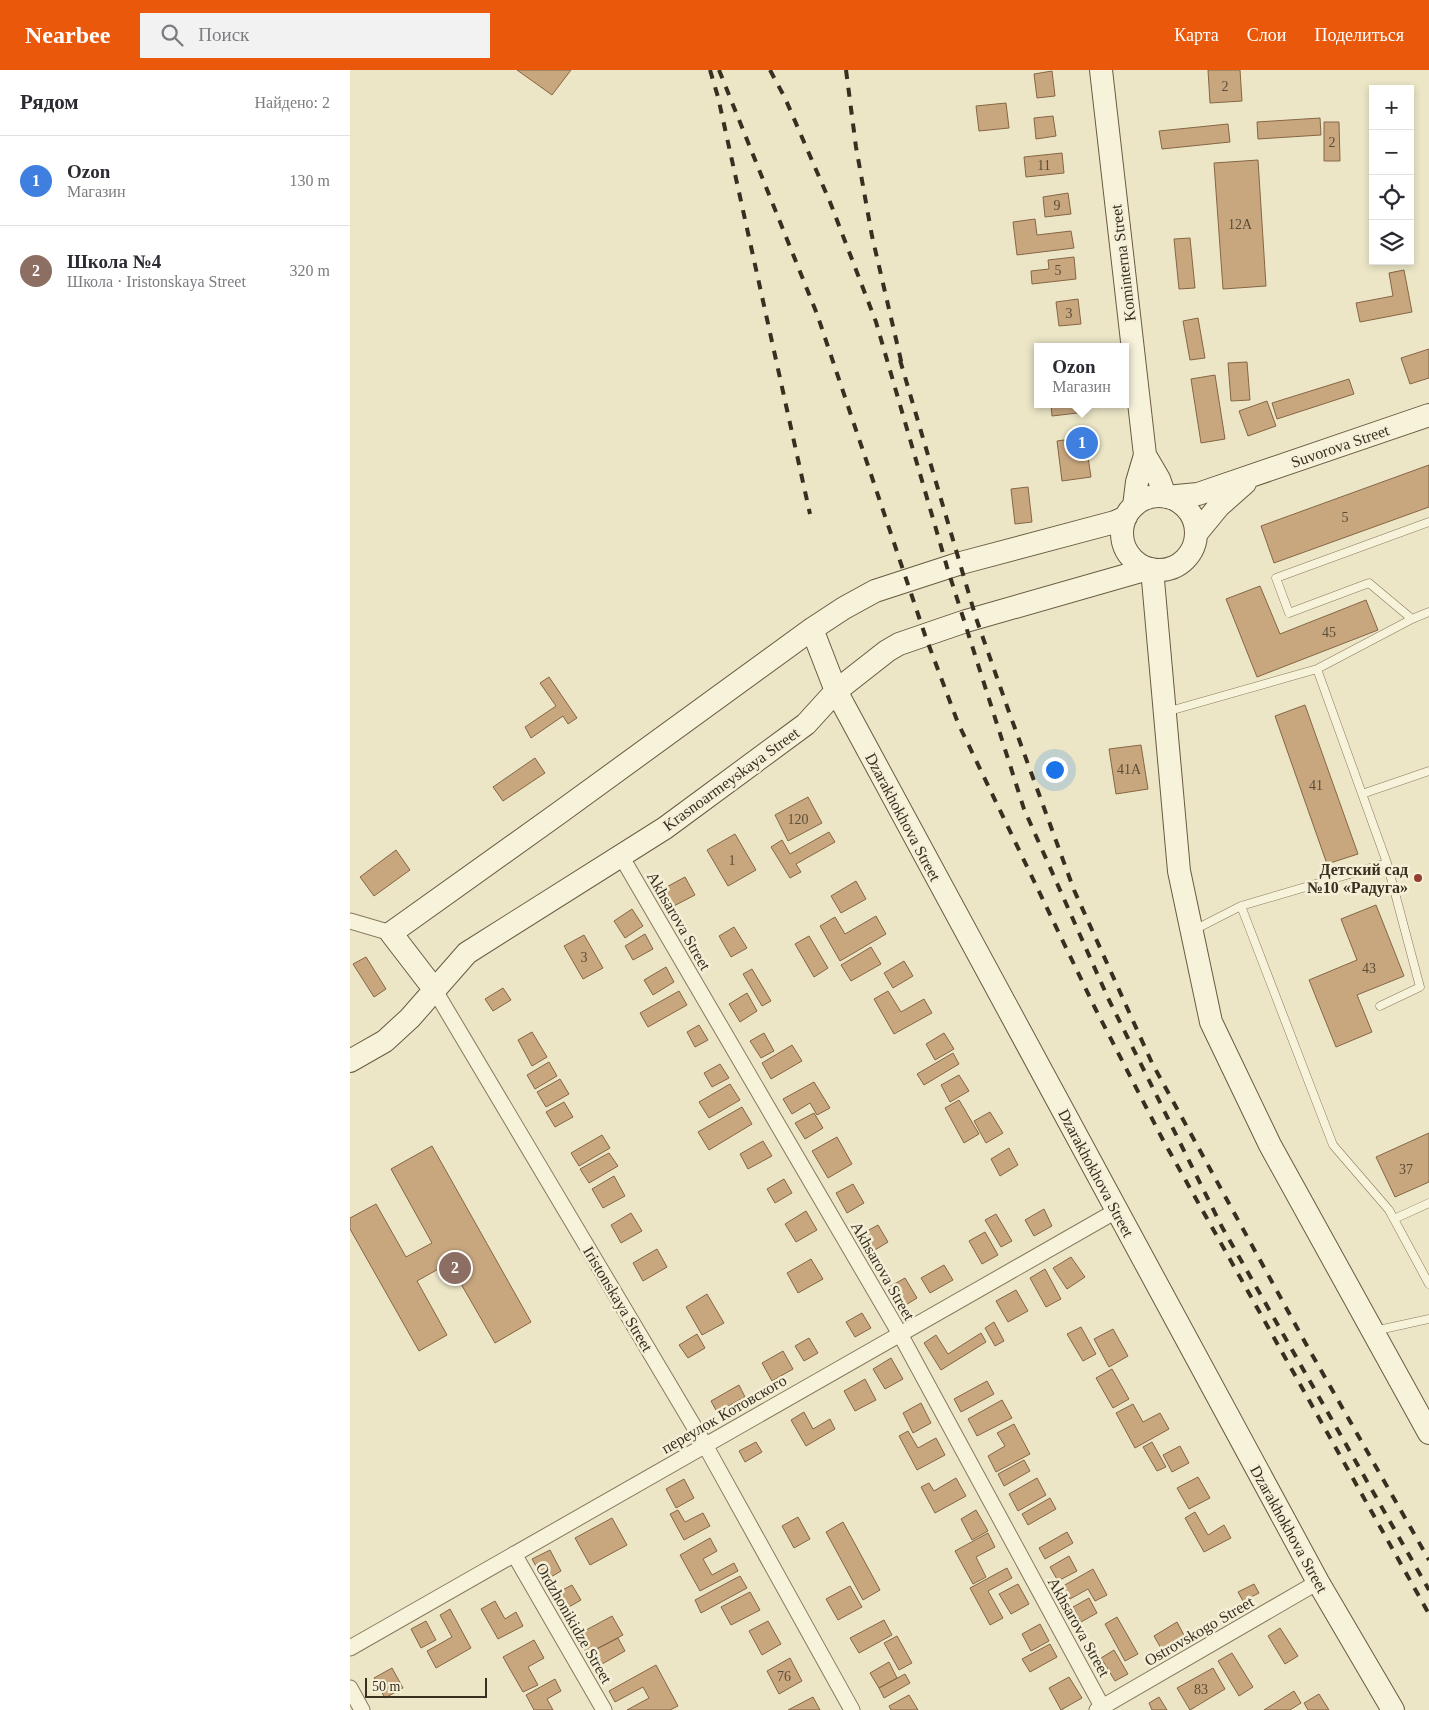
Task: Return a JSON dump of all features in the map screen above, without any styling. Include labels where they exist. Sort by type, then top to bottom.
[{"type":"street","name":"Kominterna Street","points":[[1101,70],[1145,455],[1130,511]]},
{"type":"street","name":"Suvorova Street","points":[[1166,497],[1198,494],[1429,415]]},
{"type":"street","name":"Kominterna Street","points":[[1145,455],[1159,479],[1166,497]]},
{"type":"street","name":"Suvorova Street","points":[[1196,534],[1219,506],[1251,477]]},
{"type":"street","points":[[350,921],[391,932],[812,629],[875,591],[960,563],[1114,522],[1148,498],[1166,497],[1178,502],[1188,510],[1194,522],[1196,534],[1190,553],[1176,566],[1157,619]]},
{"type":"street","points":[[1130,511],[1122,534],[1124,545],[1133,560],[1150,569],[1157,619],[1179,871],[1211,1022],[1270,1146],[1429,1434]]},
{"type":"street","name":"Krasnoarmeyskaya Street","points":[[350,1061],[385,1041],[410,1018],[467,953],[664,828],[806,724],[836,691],[875,659],[899,644],[966,621],[1150,569],[1167,569],[1176,566]]},
{"type":"street","name":"Dzarakhokhova Street","points":[[812,629],[836,691],[1318,1582],[1393,1710]]},
{"type":"street","name":"Akhsarova Street","points":[[621,856],[900,1334],[1101,1709]]},
{"type":"street","name":"Iristonskaya Street","points":[[391,932],[434,989],[705,1445],[852,1710]]},
{"type":"street","name":"переулок Котовского","points":[[350,1648],[1116,1210]]},
{"type":"street","name":"Ordzhonikidze Street","points":[[514,1554],[604,1710]]},
{"type":"street","name":"Ostrovskogo Street","points":[[1101,1709],[1318,1582]]},
{"type":"street","points":[[350,1688],[362,1710]]},
{"type":"lane","points":[[1412,618],[1369,584],[1289,613],[1276,578],[1429,522]]},
{"type":"lane","points":[[1165,712],[1317,668],[1412,618],[1429,612]]},
{"type":"lane","points":[[1317,668],[1386,863],[1420,987],[1380,1006]]},
{"type":"lane","points":[[1362,794],[1429,771]]},
{"type":"lane","points":[[1192,931],[1241,906],[1386,863]]},
{"type":"lane","points":[[1241,906],[1333,1144],[1389,1210],[1429,1284]]},
{"type":"lane","points":[[1394,1218],[1429,1203]]},
{"type":"lane","points":[[1372,1331],[1429,1318]]},
{"type":"building","points":[[517,70],[571,70],[552,95]]},
{"type":"building","points":[[1208,70],[1240,70],[1242,101],[1210,103]]},
{"type":"building","points":[[1052,71],[1055,96],[1037,98],[1034,74]]},
{"type":"building","points":[[1006,103],[1009,128],[979,131],[976,106]]},
{"type":"building","points":[[1053,116],[1056,136],[1036,139],[1034,118]]},
{"type":"building","points":[[1320,118],[1321,135],[1258,139],[1257,122]]},
{"type":"building","points":[[1324,122],[1339,122],[1340,161],[1324,161]]},
{"type":"building","points":[[1228,124],[1230,142],[1162,149],[1159,131]]},
{"type":"building","points":[[1062,153],[1064,173],[1026,177],[1024,157]]},
{"type":"building","points":[[1258,160],[1266,286],[1223,289],[1214,163]]},
{"type":"building","points":[[1068,193],[1071,214],[1045,217],[1043,197]]},
{"type":"building","points":[[1035,219],[1037,235],[1071,231],[1074,248],[1017,255],[1013,222]]},
{"type":"building","points":[[1190,238],[1195,288],[1179,289],[1174,239]]},
{"type":"building","points":[[1074,257],[1076,279],[1032,284],[1031,271],[1049,269],[1048,260]]},
{"type":"building","points":[[1404,270],[1412,312],[1360,322],[1356,303],[1393,296],[1389,273]]},
{"type":"building","points":[[1078,299],[1081,324],[1059,326],[1056,302]]},
{"type":"building","points":[[1198,318],[1205,358],[1190,360],[1183,321]]},
{"type":"building","points":[[1429,349],[1429,378],[1410,384],[1401,358]]},
{"type":"building","points":[[1247,362],[1250,400],[1231,401],[1228,363]]},
{"type":"building","points":[[1215,375],[1225,439],[1201,443],[1191,379]]},
{"type":"building","points":[[1349,379],[1354,394],[1277,419],[1272,403]]},
{"type":"building","points":[[1267,401],[1276,426],[1248,436],[1239,411]]},
{"type":"building","points":[[1051,408],[1086,408],[1086,412],[1052,416]]},
{"type":"building","points":[[1085,437],[1091,477],[1062,481],[1057,441]]},
{"type":"building","points":[[1429,465],[1429,507],[1274,563],[1261,526]]},
{"type":"building","points":[[1028,487],[1032,522],[1015,524],[1011,489]]},
{"type":"building","points":[[1260,586],[1280,634],[1366,600],[1378,630],[1257,677],[1226,599]]},
{"type":"building","points":[[549,677],[577,718],[568,724],[563,716],[531,738],[525,727],[556,706],[540,683]]},
{"type":"building","points":[[1305,705],[1358,854],[1327,864],[1275,716]]},
{"type":"building","points":[[1141,745],[1148,789],[1116,794],[1109,749]]},
{"type":"building","points":[[535,758],[545,773],[503,801],[493,787]]},
{"type":"building","points":[[808,797],[822,823],[788,841],[775,815]]},
{"type":"building","points":[[829,832],[835,842],[796,864],[801,872],[790,878],[771,847],[782,840],[790,854]]},
{"type":"building","points":[[735,834],[756,870],[728,886],[707,850]]},
{"type":"building","points":[[396,850],[410,870],[374,896],[360,877]]},
{"type":"building","points":[[685,877],[695,895],[670,908],[661,890]]},
{"type":"building","points":[[856,881],[866,899],[841,913],[831,896]]},
{"type":"building","points":[[1376,905],[1404,976],[1357,995],[1372,1032],[1336,1047],[1309,980],[1357,960],[1341,919]]},
{"type":"building","points":[[632,909],[643,926],[625,938],[614,921]]},
{"type":"building","points":[[876,916],[886,934],[840,961],[820,926],[835,917],[845,934]]},
{"type":"building","points":[[734,927],[747,948],[731,957],[719,936]]},
{"type":"building","points":[[645,934],[653,949],[633,960],[625,946]]},
{"type":"building","points":[[584,935],[603,968],[583,979],[564,946]]},
{"type":"building","points":[[809,936],[828,968],[814,977],[795,944]]},
{"type":"building","points":[[871,947],[881,964],[851,981],[841,965]]},
{"type":"building","points":[[366,957],[386,989],[374,997],[353,964]]},
{"type":"building","points":[[904,961],[913,976],[893,988],[884,973]]},
{"type":"building","points":[[666,967],[674,982],[653,995],[644,980]]},
{"type":"building","points":[[752,969],[771,1001],[762,1006],[743,974]]},
{"type":"building","points":[[503,988],[511,1000],[493,1011],[485,999]]},
{"type":"building","points":[[679,991],[687,1005],[648,1027],[640,1013]]},
{"type":"building","points":[[888,991],[901,1012],[924,999],[932,1013],[894,1034],[874,999]]},
{"type":"building","points":[[747,993],[757,1011],[740,1022],[729,1004]]},
{"type":"building","points":[[699,1025],[708,1040],[695,1047],[687,1032]]},
{"type":"building","points":[[532,1032],[547,1057],[532,1066],[518,1040]]},
{"type":"building","points":[[764,1033],[774,1051],[761,1058],[750,1041]]},
{"type":"building","points":[[944,1033],[954,1049],[935,1060],[926,1044]]},
{"type":"building","points":[[792,1045],[802,1061],[771,1079],[762,1063]]},
{"type":"building","points":[[953,1053],[959,1064],[924,1085],[917,1074]]},
{"type":"building","points":[[549,1062],[557,1076],[535,1089],[527,1075]]},
{"type":"building","points":[[720,1064],[729,1078],[712,1087],[704,1073]]},
{"type":"building","points":[[959,1075],[969,1091],[950,1102],[941,1085]]},
{"type":"building","points":[[560,1079],[569,1094],[546,1107],[537,1092]]},
{"type":"building","points":[[814,1082],[830,1108],[817,1115],[810,1103],[792,1114],[783,1099]]},
{"type":"building","points":[[730,1084],[740,1100],[709,1118],[699,1102]]},
{"type":"building","points":[[959,1100],[979,1134],[964,1143],[945,1108]]},
{"type":"building","points":[[564,1102],[573,1117],[555,1127],[546,1112]]},
{"type":"building","points":[[742,1107],[752,1124],[709,1150],[698,1132]]},
{"type":"building","points":[[990,1112],[1003,1133],[986,1143],[974,1121]]},
{"type":"building","points":[[814,1113],[823,1128],[805,1139],[795,1123]]},
{"type":"building","points":[[1429,1133],[1429,1182],[1395,1197],[1376,1157]]},
{"type":"building","points":[[602,1135],[610,1148],[579,1166],[571,1153]]},
{"type":"building","points":[[837,1137],[852,1164],[828,1178],[812,1151]]},
{"type":"building","points":[[763,1141],[772,1156],[748,1169],[740,1154]]},
{"type":"building","points":[[432,1146],[531,1322],[495,1343],[449,1263],[417,1281],[447,1335],[419,1351],[350,1229],[350,1218],[376,1204],[406,1257],[432,1243],[391,1169]]},
{"type":"building","points":[[1009,1148],[1018,1165],[1000,1176],[991,1159]]},
{"type":"building","points":[[609,1153],[618,1166],[589,1183],[580,1169]]},
{"type":"building","points":[[614,1176],[625,1196],[603,1208],[592,1189]]},
{"type":"building","points":[[784,1179],[792,1193],[775,1203],[767,1189]]},
{"type":"building","points":[[853,1184],[864,1203],[847,1213],[836,1193]]},
{"type":"building","points":[[1044,1209],[1052,1226],[1034,1236],[1025,1220]]},
{"type":"building","points":[[806,1211],[817,1230],[796,1242],[785,1224]]},
{"type":"building","points":[[631,1213],[642,1231],[621,1243],[611,1225]]},
{"type":"building","points":[[996,1214],[1012,1241],[1001,1247],[985,1220]]},
{"type":"building","points":[[878,1225],[888,1242],[870,1253],[860,1235]]},
{"type":"building","points":[[985,1232],[998,1255],[982,1264],[969,1241]]},
{"type":"building","points":[[657,1249],[667,1267],[643,1281],[633,1263]]},
{"type":"building","points":[[1071,1257],[1085,1277],[1067,1289],[1053,1268]]},
{"type":"building","points":[[811,1259],[823,1279],[798,1293],[787,1273]]},
{"type":"building","points":[[944,1265],[953,1280],[930,1293],[921,1278]]},
{"type":"building","points":[[1045,1269],[1061,1299],[1046,1307],[1030,1278]]},
{"type":"building","points":[[905,1278],[917,1298],[901,1308],[889,1287]]},
{"type":"building","points":[[1016,1290],[1028,1311],[1008,1322],[996,1301]]},
{"type":"building","points":[[707,1294],[724,1323],[702,1335],[686,1307]]},
{"type":"building","points":[[862,1313],[871,1328],[855,1337],[846,1322]]},
{"type":"building","points":[[994,1322],[1004,1341],[995,1346],[985,1328]]},
{"type":"building","points":[[1081,1327],[1096,1354],[1083,1361],[1067,1334]]},
{"type":"building","points":[[1113,1329],[1128,1356],[1109,1367],[1094,1339]]},
{"type":"building","points":[[981,1333],[986,1342],[941,1370],[924,1343],[936,1335],[948,1354]]},
{"type":"building","points":[[697,1334],[705,1348],[688,1358],[679,1345]]},
{"type":"building","points":[[809,1338],[818,1353],[804,1361],[795,1346]]},
{"type":"building","points":[[783,1351],[793,1369],[772,1381],[762,1363]]},
{"type":"building","points":[[891,1358],[903,1379],[885,1389],[873,1369]]},
{"type":"building","points":[[1112,1369],[1129,1399],[1113,1408],[1096,1378]]},
{"type":"building","points":[[865,1379],[876,1400],[855,1411],[844,1391]]},
{"type":"building","points":[[987,1381],[994,1394],[961,1412],[954,1399]]},
{"type":"building","points":[[739,1385],[745,1397],[717,1412],[711,1401]]},
{"type":"building","points":[[1002,1400],[1012,1418],[977,1436],[968,1419]]},
{"type":"building","points":[[921,1403],[931,1423],[913,1433],[903,1413]]},
{"type":"building","points":[[1133,1404],[1143,1422],[1160,1413],[1169,1429],[1135,1448],[1116,1413]]},
{"type":"building","points":[[804,1412],[813,1429],[830,1419],[835,1429],[806,1446],[791,1420]]},
{"type":"building","points":[[1014,1424],[1030,1454],[996,1472],[988,1456],[1005,1446],[997,1433]]},
{"type":"building","points":[[908,1431],[918,1448],[936,1438],[945,1455],[917,1470],[899,1436]]},
{"type":"building","points":[[756,1442],[762,1452],[745,1462],[739,1451]]},
{"type":"building","points":[[1152,1442],[1166,1467],[1157,1471],[1143,1447]]},
{"type":"building","points":[[1180,1446],[1189,1463],[1172,1472],[1163,1455]]},
{"type":"building","points":[[1024,1460],[1030,1471],[1004,1486],[998,1474]]},
{"type":"building","points":[[1198,1477],[1210,1498],[1189,1509],[1177,1488]]},
{"type":"building","points":[[956,1478],[966,1496],[935,1513],[921,1487],[929,1483],[934,1491]]},
{"type":"building","points":[[1037,1478],[1046,1495],[1018,1511],[1009,1494]]},
{"type":"building","points":[[684,1479],[694,1498],[676,1508],[666,1489]]},
{"type":"building","points":[[1050,1498],[1056,1509],[1028,1525],[1022,1514]]},
{"type":"building","points":[[678,1510],[685,1522],[703,1513],[710,1526],[684,1540],[670,1514]]},
{"type":"building","points":[[976,1510],[988,1531],[972,1540],[961,1519]]},
{"type":"building","points":[[1195,1512],[1208,1535],[1224,1525],[1231,1538],[1204,1552],[1185,1518]]},
{"type":"building","points":[[798,1517],[810,1539],[794,1548],[782,1526]]},
{"type":"building","points":[[612,1518],[627,1545],[590,1565],[575,1538]]},
{"type":"building","points":[[843,1522],[880,1590],[863,1600],[826,1532]]},
{"type":"building","points":[[1067,1532],[1073,1543],[1045,1559],[1039,1548]]},
{"type":"building","points":[[988,1533],[995,1547],[976,1557],[986,1577],[973,1584],[955,1551]]},
{"type":"building","points":[[710,1538],[717,1551],[703,1559],[712,1575],[734,1563],[738,1571],[700,1591],[680,1555]]},
{"type":"building","points":[[550,1550],[561,1571],[544,1581],[532,1559]]},
{"type":"building","points":[[1069,1556],[1077,1571],[1058,1581],[1050,1567]]},
{"type":"building","points":[[1007,1568],[1012,1578],[988,1591],[1003,1618],[990,1625],[970,1588]]},
{"type":"building","points":[[1093,1569],[1107,1595],[1095,1601],[1088,1589],[1070,1599],[1063,1586]]},
{"type":"building","points":[[740,1576],[747,1588],[701,1613],[695,1600]]},
{"type":"building","points":[[1018,1584],[1029,1604],[1011,1614],[999,1594]]},
{"type":"building","points":[[1254,1584],[1259,1593],[1243,1601],[1238,1592]]},
{"type":"building","points":[[572,1585],[581,1600],[562,1611],[553,1595]]},
{"type":"building","points":[[850,1586],[862,1607],[838,1620],[826,1599]]},
{"type":"building","points":[[750,1592],[760,1610],[731,1625],[721,1607]]},
{"type":"building","points":[[1089,1598],[1097,1613],[1081,1622],[1073,1607]]},
{"type":"building","points":[[495,1601],[505,1619],[516,1612],[523,1626],[498,1639],[481,1609]]},
{"type":"building","points":[[450,1609],[471,1648],[436,1668],[427,1651],[452,1637],[440,1615]]},
{"type":"building","points":[[612,1616],[623,1635],[587,1654],[577,1635]]},
{"type":"building","points":[[1117,1617],[1138,1654],[1125,1661],[1105,1624]]},
{"type":"building","points":[[884,1620],[892,1635],[859,1653],[850,1638]]},
{"type":"building","points":[[426,1621],[436,1640],[421,1648],[411,1629]]},
{"type":"building","points":[[768,1621],[781,1644],[762,1655],[749,1631]]},
{"type":"building","points":[[1177,1622],[1185,1637],[1162,1650],[1154,1636]]},
{"type":"building","points":[[1040,1624],[1049,1641],[1031,1651],[1022,1634]]},
{"type":"building","points":[[1280,1628],[1298,1656],[1285,1664],[1268,1636]]},
{"type":"building","points":[[897,1636],[912,1663],[899,1670],[884,1643]]},
{"type":"building","points":[[618,1638],[625,1651],[595,1668],[587,1654]]},
{"type":"building","points":[[534,1640],[544,1658],[528,1667],[538,1685],[523,1692],[503,1657]]},
{"type":"building","points":[[1050,1644],[1057,1657],[1030,1672],[1022,1659]]},
{"type":"building","points":[[1114,1650],[1128,1674],[1115,1681],[1101,1658]]},
{"type":"building","points":[[1232,1653],[1253,1687],[1239,1696],[1218,1661]]},
{"type":"building","points":[[790,1658],[802,1681],[779,1694],[767,1671]]},
{"type":"building","points":[[889,1662],[897,1678],[879,1688],[870,1673]]},
{"type":"building","points":[[656,1665],[678,1706],[670,1710],[627,1710],[649,1698],[643,1687],[615,1702],[609,1691]]},
{"type":"building","points":[[392,1668],[403,1688],[385,1698],[374,1678]]},
{"type":"building","points":[[1213,1668],[1225,1689],[1190,1710],[1177,1688]]},
{"type":"building","points":[[905,1674],[910,1683],[884,1698],[879,1688]]},
{"type":"building","points":[[1069,1677],[1082,1698],[1061,1710],[1049,1688]]},
{"type":"building","points":[[555,1679],[561,1691],[547,1699],[553,1710],[534,1710],[526,1695]]},
{"type":"building","points":[[1294,1691],[1301,1703],[1290,1710],[1264,1710]]},
{"type":"building","points":[[1319,1694],[1329,1710],[1308,1710],[1304,1703]]},
{"type":"building","points":[[909,1695],[918,1710],[891,1710],[889,1706]]},
{"type":"building","points":[[813,1697],[820,1710],[788,1710]]},
{"type":"building","points":[[1159,1697],[1167,1710],[1152,1710],[1149,1703]]},
{"type":"railway","points":[[710,70],[718,97],[810,514]]},
{"type":"railway","points":[[719,70],[817,314],[925,635],[958,723],[1095,1008],[1163,1140],[1429,1614]]},
{"type":"railway","points":[[770,70],[785,98],[830,202],[876,322],[947,567],[1024,809],[1108,998],[1222,1227],[1429,1590]]},
{"type":"railway","points":[[846,70],[856,147],[872,236],[902,365]]},
{"type":"railway","points":[[900,360],[976,618],[1074,890],[1152,1063],[1306,1344],[1429,1560]]},
{"type":"place","name":"Ozon","points":[[1082,443]]},
{"type":"place","name":"Детский сад №10 «Радуга»","points":[[1418,878]]},
{"type":"place","name":"Школа №4","points":[[455,1268]]}]
